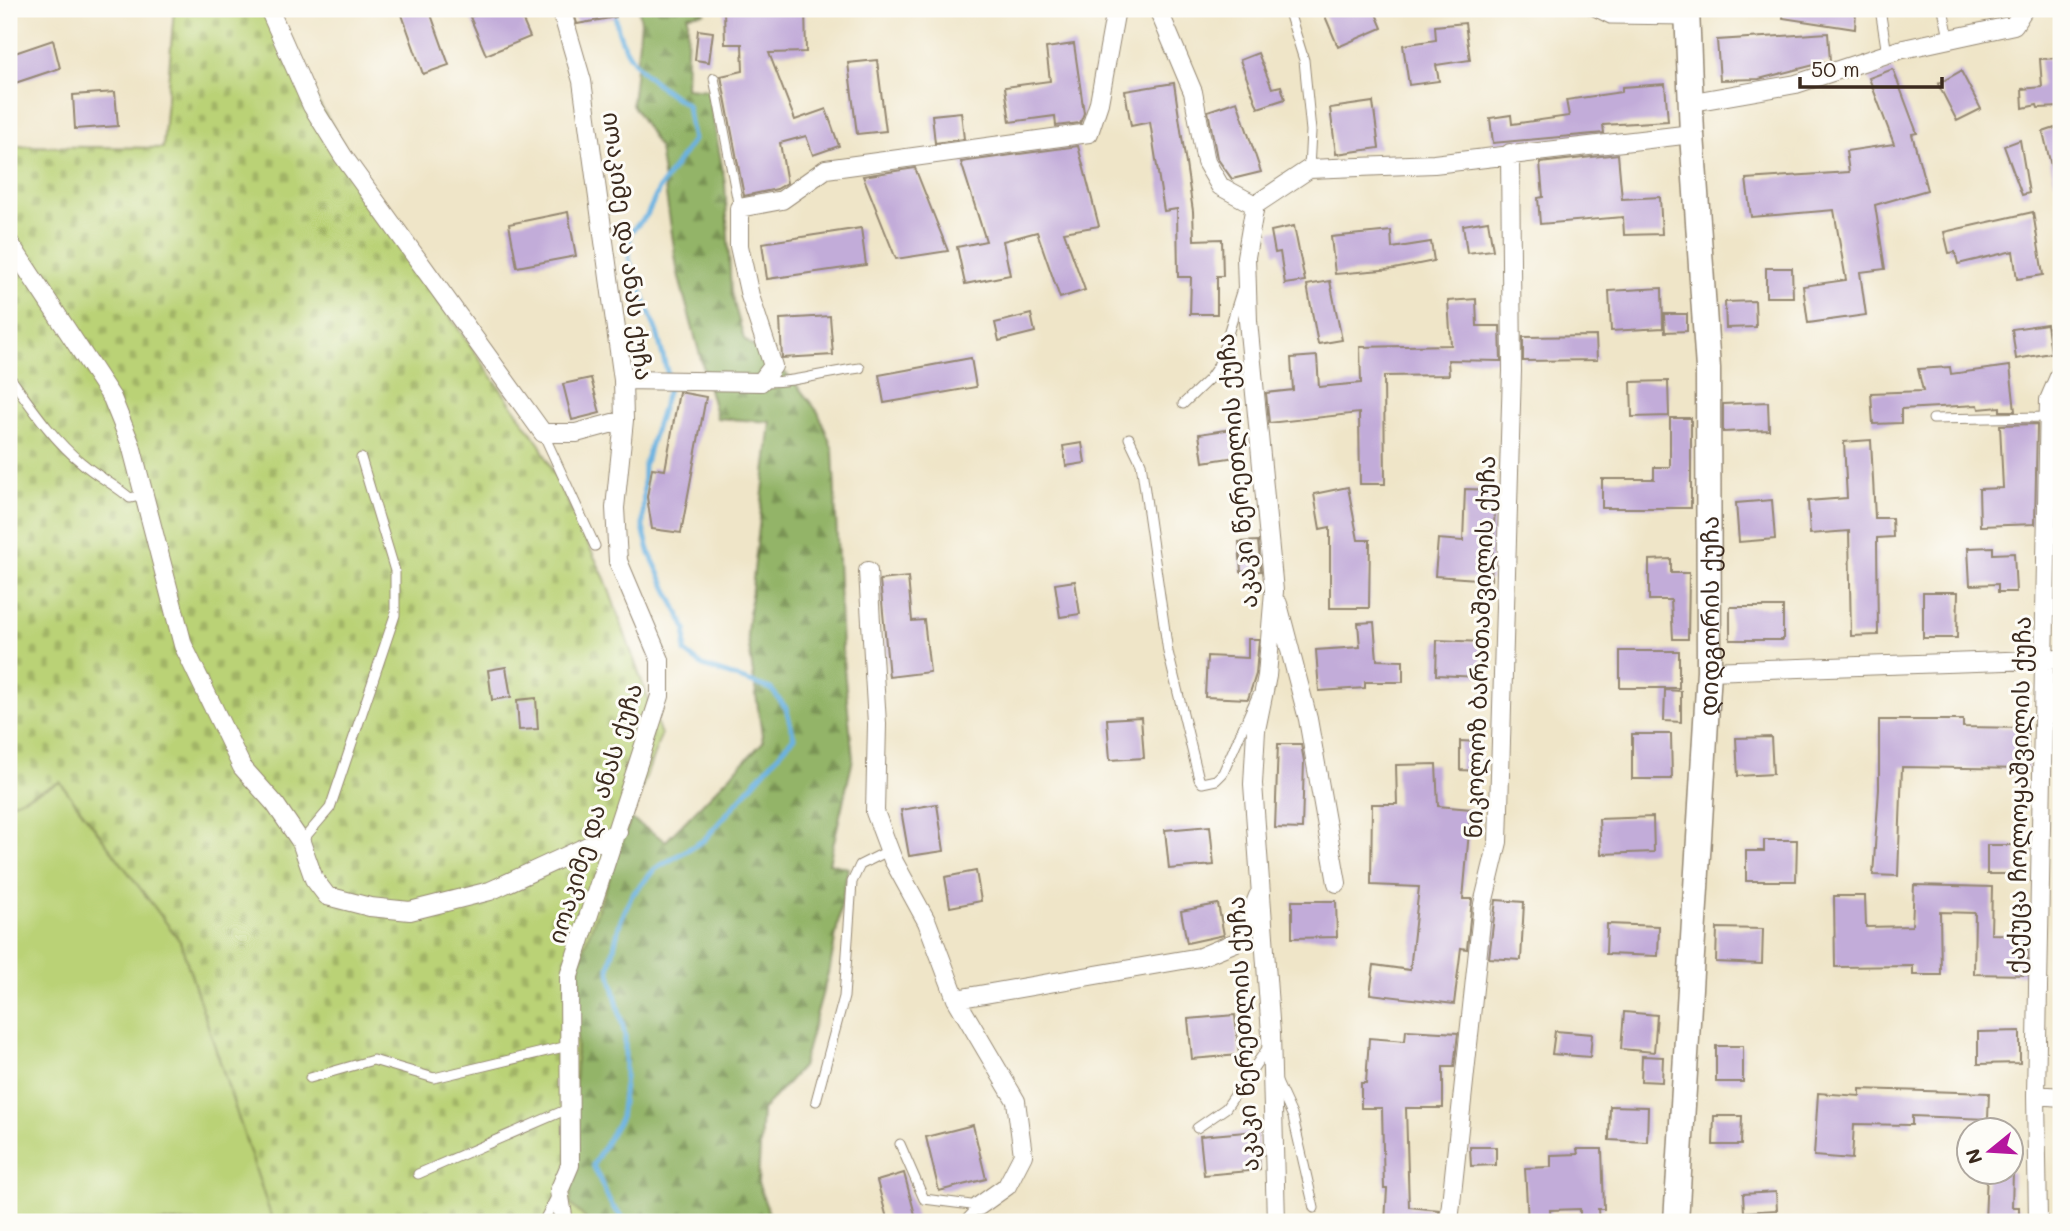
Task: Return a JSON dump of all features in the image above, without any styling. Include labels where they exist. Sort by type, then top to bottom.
[{"type":"street","points":[[269,9],[312,106],[343,156],[543,433],[576,433],[624,419]]},
{"type":"street","name":"იოაკიმე და ანას ქუჩა","points":[[561,9],[582,81],[623,380],[624,419],[615,508],[618,561],[660,660],[660,696],[569,976],[570,1165],[559,1191],[564,1222]]},
{"type":"street","points":[[623,380],[761,382],[773,366],[750,296],[739,246],[739,208],[782,200],[826,169],[1089,133],[1099,103],[1116,9]]},
{"type":"street","points":[[1158,9],[1193,93],[1206,162],[1220,186],[1255,205],[1309,169],[1434,164],[1510,153],[1692,134]]},
{"type":"street","points":[[1692,102],[1796,84],[1887,54],[2014,25],[2024,9]]},
{"type":"street","name":"დიდგორის ქუჩა","points":[[1676,1222],[1709,671],[1708,369],[1687,14]]},
{"type":"street","name":"ნიკოლოზ ბარათაშვილის ქუჩა","points":[[1449,1222],[1483,904],[1498,842],[1512,371],[1510,153]]},
{"type":"street","name":"აკაკი წერეთლის ქუჩა","points":[[1255,205],[1246,257],[1255,411],[1274,591],[1267,676],[1256,730],[1253,784],[1271,1043],[1276,1222]]},
{"type":"street","points":[[9,242],[112,398],[131,445],[183,645],[210,706],[242,767],[275,804],[301,842],[314,879],[327,896],[370,907],[410,911],[490,891],[618,832]]},
{"type":"street","name":"ქაქუცა ჩოლოყაშვილის ქუჩა","points":[[2038,1222],[2036,1096],[2053,659],[2049,400],[2061,372]]},
{"type":"street","points":[[868,571],[877,724],[874,812],[927,922],[956,999],[1016,1101],[1023,1155],[1007,1186],[979,1206]]},
{"type":"street","points":[[1274,591],[1308,719],[1337,883]]},
{"type":"street","points":[[1709,671],[2053,659]]},
{"type":"street","points":[[956,999],[1200,957],[1241,940],[1259,891]]},
{"type":"street","points":[[2036,1096],[2061,1097]]},
{"type":"lane","points":[[1288,9],[1304,60],[1311,131],[1309,169]]},
{"type":"lane","points":[[1590,9],[1610,19],[1687,14]]},
{"type":"lane","points":[[1880,9],[1887,54]]},
{"type":"lane","points":[[1943,9],[1949,38]]},
{"type":"lane","points":[[714,78],[739,208]]},
{"type":"lane","points":[[1183,404],[1209,379],[1218,366],[1247,274]]},
{"type":"lane","points":[[761,382],[792,383],[828,372],[860,368]]},
{"type":"lane","points":[[9,376],[32,409],[81,463],[109,480],[130,498],[144,495]]},
{"type":"lane","points":[[1933,419],[2049,417]]},
{"type":"lane","points":[[543,433],[595,545]]},
{"type":"lane","points":[[1129,438],[1141,463],[1168,652],[1202,783],[1216,780],[1223,773],[1267,676]]},
{"type":"lane","points":[[301,842],[330,808],[395,615],[395,571],[361,458]]},
{"type":"lane","points":[[816,1101],[844,997],[852,882],[860,865],[890,850]]},
{"type":"lane","points":[[1197,1128],[1226,1108],[1251,1076],[1271,1043]]},
{"type":"lane","points":[[310,1078],[373,1060],[434,1078],[568,1045]]},
{"type":"lane","points":[[1272,1072],[1293,1117],[1314,1208]]},
{"type":"lane","points":[[418,1174],[570,1108]]},
{"type":"lane","points":[[900,1144],[924,1199],[979,1206]]},
{"type":"lane","points":[[542,1222],[559,1191]]},
{"type":"lane","points":[[964,1222],[979,1206]]},
{"type":"green space","points":[[174,9],[262,9],[429,287],[540,445],[605,579],[661,735],[580,959],[570,1204],[589,1222],[273,1222],[180,941],[60,782],[9,804],[9,146],[163,148]]},
{"type":"green space","points":[[639,9],[704,9],[705,13],[688,15],[686,88],[708,90],[725,183],[731,292],[744,339],[790,377],[818,412],[833,450],[842,649],[853,759],[829,863],[848,868],[831,962],[802,1067],[762,1110],[758,1183],[772,1222],[589,1222],[570,1205],[580,959],[631,819],[666,841],[763,742],[747,632],[771,422],[717,418],[678,274],[659,148],[632,104],[641,22]]},
{"type":"green space","points":[[60,782],[180,941],[273,1222],[9,1222],[9,804]]},
{"type":"building","points":[[400,9],[429,9],[449,65],[423,74]]},
{"type":"building","points":[[490,9],[518,9],[530,37],[486,55],[470,17]]},
{"type":"building","points":[[573,9],[616,9],[616,17],[577,24]]},
{"type":"building","points":[[724,9],[805,9],[806,52],[769,53],[795,120],[826,109],[839,146],[813,155],[806,136],[780,143],[787,183],[777,189],[744,196],[721,76],[743,71],[742,44],[725,44]]},
{"type":"building","points":[[1322,9],[1374,9],[1382,28],[1338,47]]},
{"type":"building","points":[[1784,9],[1856,9],[1855,29],[1783,18]]},
{"type":"building","points":[[1465,23],[1470,60],[1436,65],[1439,81],[1409,85],[1403,45],[1436,40],[1435,26]]},
{"type":"building","points":[[698,30],[713,32],[709,62],[695,60]]},
{"type":"building","points":[[1828,33],[1830,61],[1759,79],[1720,80],[1717,40]]},
{"type":"building","points":[[53,40],[60,68],[9,85],[9,55]]},
{"type":"building","points":[[1074,44],[1084,113],[1080,123],[1056,126],[1055,116],[1010,122],[1005,87],[1050,81],[1046,48]]},
{"type":"building","points":[[1258,53],[1272,88],[1281,86],[1285,99],[1258,108],[1240,60]]},
{"type":"building","points":[[2061,58],[2061,107],[2038,108],[2037,105],[2023,108],[2022,89],[2042,87],[2040,59]]},
{"type":"building","points":[[877,60],[886,131],[857,134],[848,63]]},
{"type":"building","points":[[1893,69],[1917,133],[1912,134],[1927,190],[1875,205],[1885,269],[1860,272],[1866,315],[1808,323],[1803,286],[1846,280],[1834,210],[1751,217],[1746,179],[1849,172],[1846,151],[1894,144],[1869,78]]},
{"type":"building","points":[[1961,71],[1981,109],[1957,121],[1938,84]]},
{"type":"building","points":[[1174,83],[1193,211],[1194,240],[1222,239],[1223,276],[1217,276],[1217,314],[1190,314],[1191,277],[1178,277],[1177,209],[1164,211],[1150,122],[1131,126],[1125,91]]},
{"type":"building","points":[[1665,84],[1668,121],[1603,125],[1604,133],[1493,143],[1490,118],[1511,115],[1512,124],[1569,116],[1566,100],[1622,92],[1622,87]]},
{"type":"building","points":[[115,92],[118,126],[75,129],[73,95]]},
{"type":"building","points":[[1237,101],[1261,172],[1232,179],[1217,158],[1208,111]]},
{"type":"building","points":[[1373,102],[1379,148],[1336,154],[1330,108]]},
{"type":"building","points":[[961,112],[964,139],[935,143],[932,115]]},
{"type":"building","points":[[2061,126],[2061,182],[2055,183],[2043,132]]},
{"type":"building","points":[[2020,140],[2029,193],[2022,195],[2004,146]]},
{"type":"building","points":[[1078,146],[1099,226],[1064,232],[1085,290],[1060,298],[1037,232],[1003,241],[1010,275],[965,284],[957,247],[986,241],[961,162]]},
{"type":"building","points":[[1618,154],[1622,199],[1660,197],[1662,234],[1624,235],[1623,217],[1540,224],[1538,198],[1543,197],[1540,163]]},
{"type":"building","points":[[915,168],[948,251],[896,259],[863,176]]},
{"type":"building","points":[[568,212],[576,256],[517,267],[509,224]]},
{"type":"building","points":[[2033,212],[2043,275],[2017,279],[2013,251],[1958,264],[1955,252],[1949,253],[1944,232]]},
{"type":"building","points":[[1488,221],[1493,250],[1467,253],[1463,225]]},
{"type":"building","points":[[1294,226],[1305,281],[1285,284],[1280,252],[1275,253],[1271,231]]},
{"type":"building","points":[[861,228],[866,265],[767,279],[762,243]]},
{"type":"building","points":[[1391,231],[1392,248],[1431,242],[1434,261],[1394,269],[1335,274],[1331,237]]},
{"type":"building","points":[[1766,268],[1792,268],[1793,297],[1766,297]]},
{"type":"building","points":[[1330,281],[1342,340],[1318,344],[1307,285]]},
{"type":"building","points":[[1662,288],[1663,328],[1611,331],[1609,291]]},
{"type":"building","points":[[1476,299],[1477,326],[1500,326],[1501,361],[1448,360],[1449,375],[1384,376],[1385,484],[1360,484],[1359,413],[1269,423],[1266,393],[1293,390],[1291,358],[1317,356],[1319,387],[1361,383],[1360,347],[1451,345],[1448,301]]},
{"type":"building","points":[[1755,301],[1756,327],[1726,328],[1725,302]]},
{"type":"building","points":[[1031,314],[1035,332],[999,341],[995,323]]},
{"type":"building","points":[[1664,314],[1687,314],[1687,331],[1665,332]]},
{"type":"building","points":[[830,316],[833,355],[782,358],[780,319]]},
{"type":"building","points":[[2047,324],[2051,353],[2016,359],[2012,329]]},
{"type":"building","points":[[1596,336],[1597,360],[1523,361],[1523,337]]},
{"type":"building","points":[[971,358],[976,387],[884,403],[879,375]]},
{"type":"building","points":[[2010,366],[2015,411],[2000,411],[2000,407],[1979,409],[1978,405],[1901,409],[1901,423],[1873,424],[1871,393],[1923,391],[1918,369],[1950,367],[1951,374]]},
{"type":"building","points":[[591,378],[600,413],[572,420],[563,384]]},
{"type":"building","points":[[1668,381],[1669,416],[1632,417],[1631,382]]},
{"type":"building","points":[[679,392],[706,397],[681,533],[652,529],[647,497],[652,468],[665,470]]},
{"type":"building","points":[[1768,402],[1769,430],[1723,432],[1723,404]]},
{"type":"building","points":[[1670,418],[1691,418],[1691,508],[1602,508],[1602,479],[1654,479],[1654,467],[1670,467]]},
{"type":"building","points":[[2037,424],[2035,524],[1980,526],[1979,489],[2003,488],[2000,425]]},
{"type":"building","points":[[1232,429],[1236,457],[1203,462],[1199,434]]},
{"type":"building","points":[[1871,440],[1875,518],[1892,518],[1893,537],[1877,538],[1878,635],[1851,636],[1849,531],[1810,534],[1808,501],[1847,498],[1844,442]]},
{"type":"building","points":[[1082,443],[1085,463],[1066,466],[1063,446]]},
{"type":"building","points":[[1348,487],[1358,540],[1370,540],[1369,608],[1330,608],[1330,527],[1320,529],[1314,494]]},
{"type":"building","points":[[1465,489],[1496,490],[1491,580],[1435,576],[1438,539],[1463,541]]},
{"type":"building","points":[[1772,500],[1775,539],[1739,542],[1736,503]]},
{"type":"building","points":[[1258,541],[1261,571],[1241,572],[1239,542]]},
{"type":"building","points":[[1993,547],[1993,554],[2014,553],[2016,592],[1998,592],[1998,584],[1970,585],[1968,548]]},
{"type":"building","points":[[1671,559],[1671,573],[1689,573],[1688,639],[1673,639],[1671,600],[1649,600],[1649,560]]},
{"type":"building","points":[[908,577],[912,621],[924,620],[930,672],[889,677],[880,580]]},
{"type":"building","points":[[1075,581],[1080,614],[1060,617],[1055,584]]},
{"type":"building","points":[[1923,592],[1958,592],[1957,638],[1923,638]]},
{"type":"building","points":[[1730,607],[1783,607],[1783,640],[1730,640]]},
{"type":"building","points":[[1374,622],[1377,660],[1403,661],[1403,682],[1365,682],[1365,688],[1319,691],[1316,650],[1360,647],[1358,623]]},
{"type":"building","points":[[1248,639],[1259,639],[1256,674],[1248,699],[1205,697],[1207,656],[1248,658]]},
{"type":"building","points":[[1437,640],[1482,642],[1480,677],[1436,675]]},
{"type":"building","points":[[1620,651],[1679,651],[1679,688],[1620,688]]},
{"type":"building","points":[[506,667],[511,697],[492,700],[488,670]]},
{"type":"building","points":[[1665,690],[1681,691],[1681,722],[1664,721]]},
{"type":"building","points":[[536,698],[538,729],[519,730],[517,700]]},
{"type":"building","points":[[1141,717],[1144,758],[1110,760],[1107,719]]},
{"type":"building","points":[[1879,720],[1963,720],[1963,727],[2028,728],[2028,769],[1902,767],[1898,876],[1873,875],[1879,789]]},
{"type":"building","points":[[1632,734],[1671,734],[1672,779],[1632,779]]},
{"type":"building","points":[[1771,737],[1773,774],[1738,776],[1736,738]]},
{"type":"building","points":[[1460,741],[1480,742],[1480,771],[1460,770]]},
{"type":"building","points":[[1278,744],[1301,744],[1304,761],[1302,829],[1275,828]]},
{"type":"building","points":[[1436,764],[1438,806],[1471,809],[1463,899],[1472,899],[1467,949],[1461,948],[1454,1004],[1370,994],[1374,965],[1410,970],[1419,887],[1371,885],[1372,804],[1397,804],[1396,765]]},
{"type":"building","points":[[937,804],[944,851],[909,856],[901,810]]},
{"type":"building","points":[[1653,817],[1654,852],[1601,854],[1599,819]]},
{"type":"building","points":[[1210,826],[1214,865],[1169,869],[1165,830]]},
{"type":"building","points":[[1764,840],[1797,840],[1796,881],[1746,881],[1746,851],[1764,851]]},
{"type":"building","points":[[1987,845],[2016,845],[2016,874],[1987,874]]},
{"type":"building","points":[[976,871],[981,901],[950,907],[945,877]]},
{"type":"building","points":[[1914,885],[1992,887],[1991,934],[2028,935],[2027,975],[1974,974],[1975,913],[1940,912],[1941,975],[1913,975],[1913,966],[1835,967],[1834,896],[1865,896],[1866,927],[1912,926]]},
{"type":"building","points":[[1496,900],[1524,902],[1521,960],[1489,958]]},
{"type":"building","points":[[1292,901],[1336,901],[1337,937],[1292,938]]},
{"type":"building","points":[[1218,904],[1224,935],[1187,943],[1181,911]]},
{"type":"building","points":[[1607,924],[1659,926],[1658,956],[1606,954]]},
{"type":"building","points":[[1717,928],[1763,929],[1762,964],[1716,962]]},
{"type":"building","points":[[1624,1012],[1657,1015],[1654,1052],[1621,1049]]},
{"type":"building","points":[[1235,1015],[1239,1055],[1192,1059],[1188,1019]]},
{"type":"building","points":[[1406,1030],[1458,1033],[1454,1067],[1443,1067],[1443,1108],[1406,1108],[1409,1207],[1439,1210],[1438,1222],[1385,1222],[1387,1189],[1384,1189],[1382,1108],[1361,1108],[1361,1083],[1366,1083],[1369,1038],[1405,1041]]},
{"type":"building","points":[[1555,1031],[1592,1034],[1590,1057],[1552,1054]]},
{"type":"building","points":[[2020,1031],[2020,1063],[1978,1064],[1978,1032]]},
{"type":"building","points":[[1716,1046],[1743,1046],[1743,1082],[1716,1082]]},
{"type":"building","points":[[1642,1056],[1663,1057],[1662,1082],[1641,1081]]},
{"type":"building","points":[[1860,1089],[1989,1093],[1988,1116],[1912,1116],[1912,1125],[1854,1124],[1852,1159],[1814,1156],[1818,1093],[1860,1096]]},
{"type":"building","points":[[1610,1106],[1648,1107],[1647,1142],[1609,1140]]},
{"type":"building","points":[[1714,1116],[1742,1116],[1741,1145],[1713,1145]]},
{"type":"building","points":[[973,1125],[986,1179],[939,1191],[926,1137]]},
{"type":"building","points":[[1257,1131],[1260,1170],[1204,1175],[1200,1136]]},
{"type":"building","points":[[1470,1147],[1496,1147],[1496,1165],[1471,1166]]},
{"type":"building","points":[[1577,1149],[1602,1149],[1604,1209],[1598,1209],[1599,1222],[1580,1222],[1580,1209],[1550,1210],[1551,1222],[1528,1222],[1525,1168],[1551,1167],[1551,1155],[1578,1154]]},
{"type":"building","points":[[904,1173],[917,1222],[888,1222],[877,1181]]},
{"type":"building","points":[[1986,1186],[2013,1186],[2012,1207],[2019,1207],[2019,1222],[1985,1222]]},
{"type":"building","points":[[1776,1192],[1777,1210],[1744,1212],[1743,1194]]},
{"type":"waterway","points":[[615,9],[617,26],[629,54],[648,77],[687,105],[693,140],[659,189],[647,215],[630,233],[629,259],[657,333],[670,383],[644,466],[643,528],[650,554],[686,629],[685,652],[703,666],[771,689],[786,708],[794,737],[704,840],[655,869],[632,895],[620,922],[609,969],[625,1035],[625,1077],[620,1119],[593,1165],[612,1206],[627,1222]]}]
